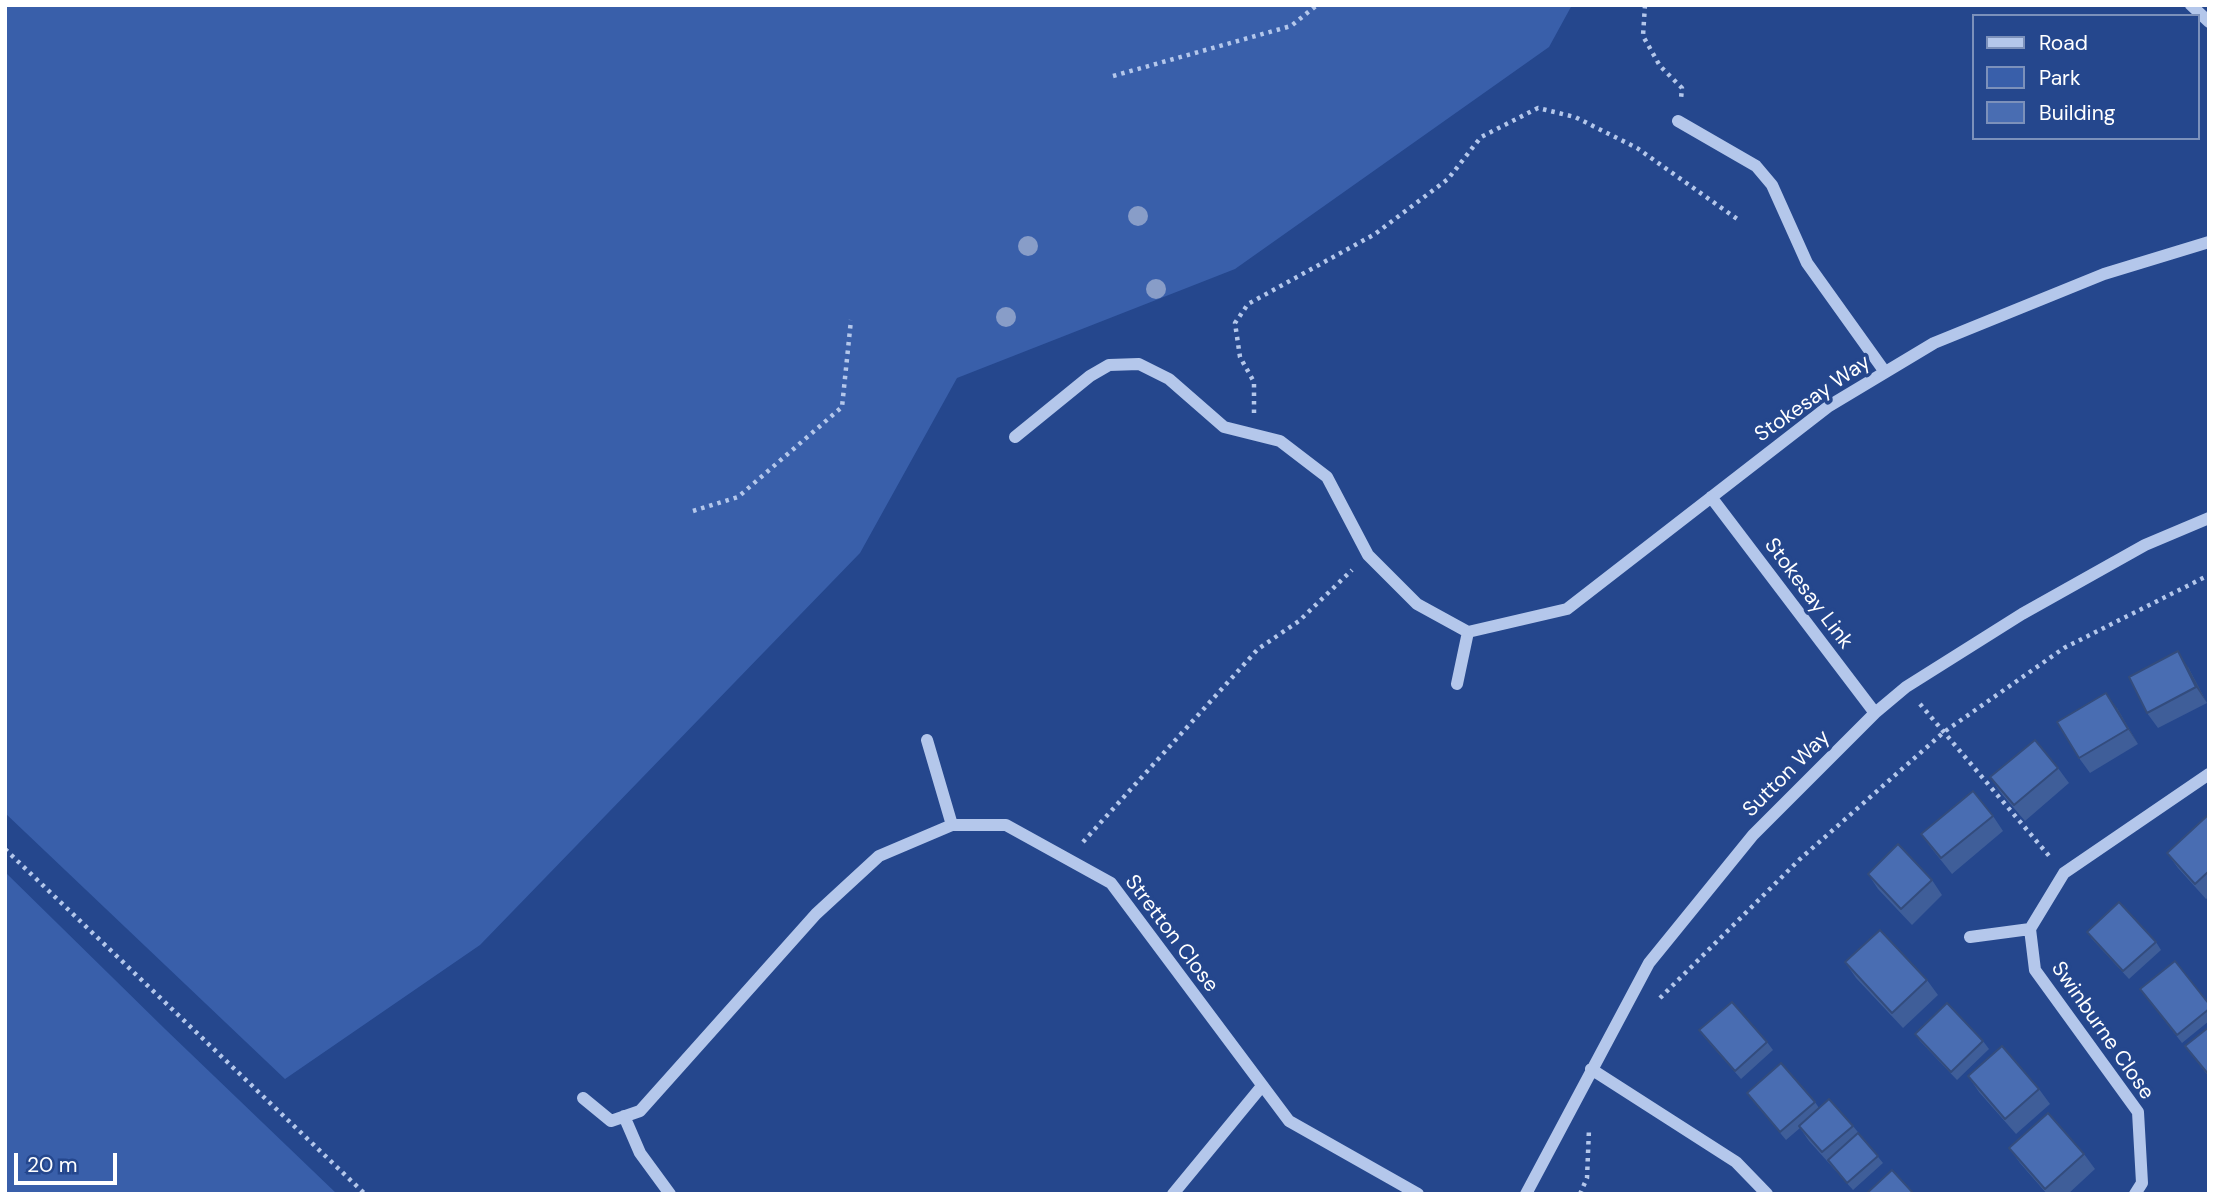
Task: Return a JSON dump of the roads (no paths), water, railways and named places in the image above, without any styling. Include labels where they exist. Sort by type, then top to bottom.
[{"type":"street","points":[[2191,5],[2209,22]]},
{"type":"street","points":[[1678,121],[1756,166],[1772,185],[1807,263],[1885,372]]},
{"type":"street","name":"Stokesay Way","points":[[1468,632],[1567,609],[1829,406],[1934,343],[2092,279],[2209,242]]},
{"type":"street","points":[[1015,437],[1090,376],[1109,365],[1125,363],[1139,364],[1169,379],[1224,427],[1280,441],[1327,477],[1368,555],[1417,604],[1468,632],[1457,684]]},
{"type":"street","name":"Stokesay Link","points":[[1711,497],[1875,713]]},
{"type":"street","name":"Sutton Way","points":[[1526,1194],[1649,964],[1753,835],[1875,713],[1906,687],[2033,607],[2145,545],[2209,518]]},
{"type":"street","points":[[927,740],[952,825]]},
{"type":"street","points":[[1970,937],[2030,929],[2064,873],[2209,774]]},
{"type":"street","name":"Stretton Close","points":[[624,1116],[640,1111],[816,914],[879,856],[952,825],[1006,825],[1111,883],[1289,1121],[1418,1194]]},
{"type":"street","name":"Swinburne Close","points":[[2030,929],[2035,970],[2138,1112],[2142,1183],[2135,1194]]},
{"type":"street","points":[[1591,1069],[1736,1162],[1767,1194]]},
{"type":"street","points":[[1173,1194],[1262,1086]]},
{"type":"street","points":[[583,1098],[611,1121],[624,1116],[640,1153],[670,1194]]}]
